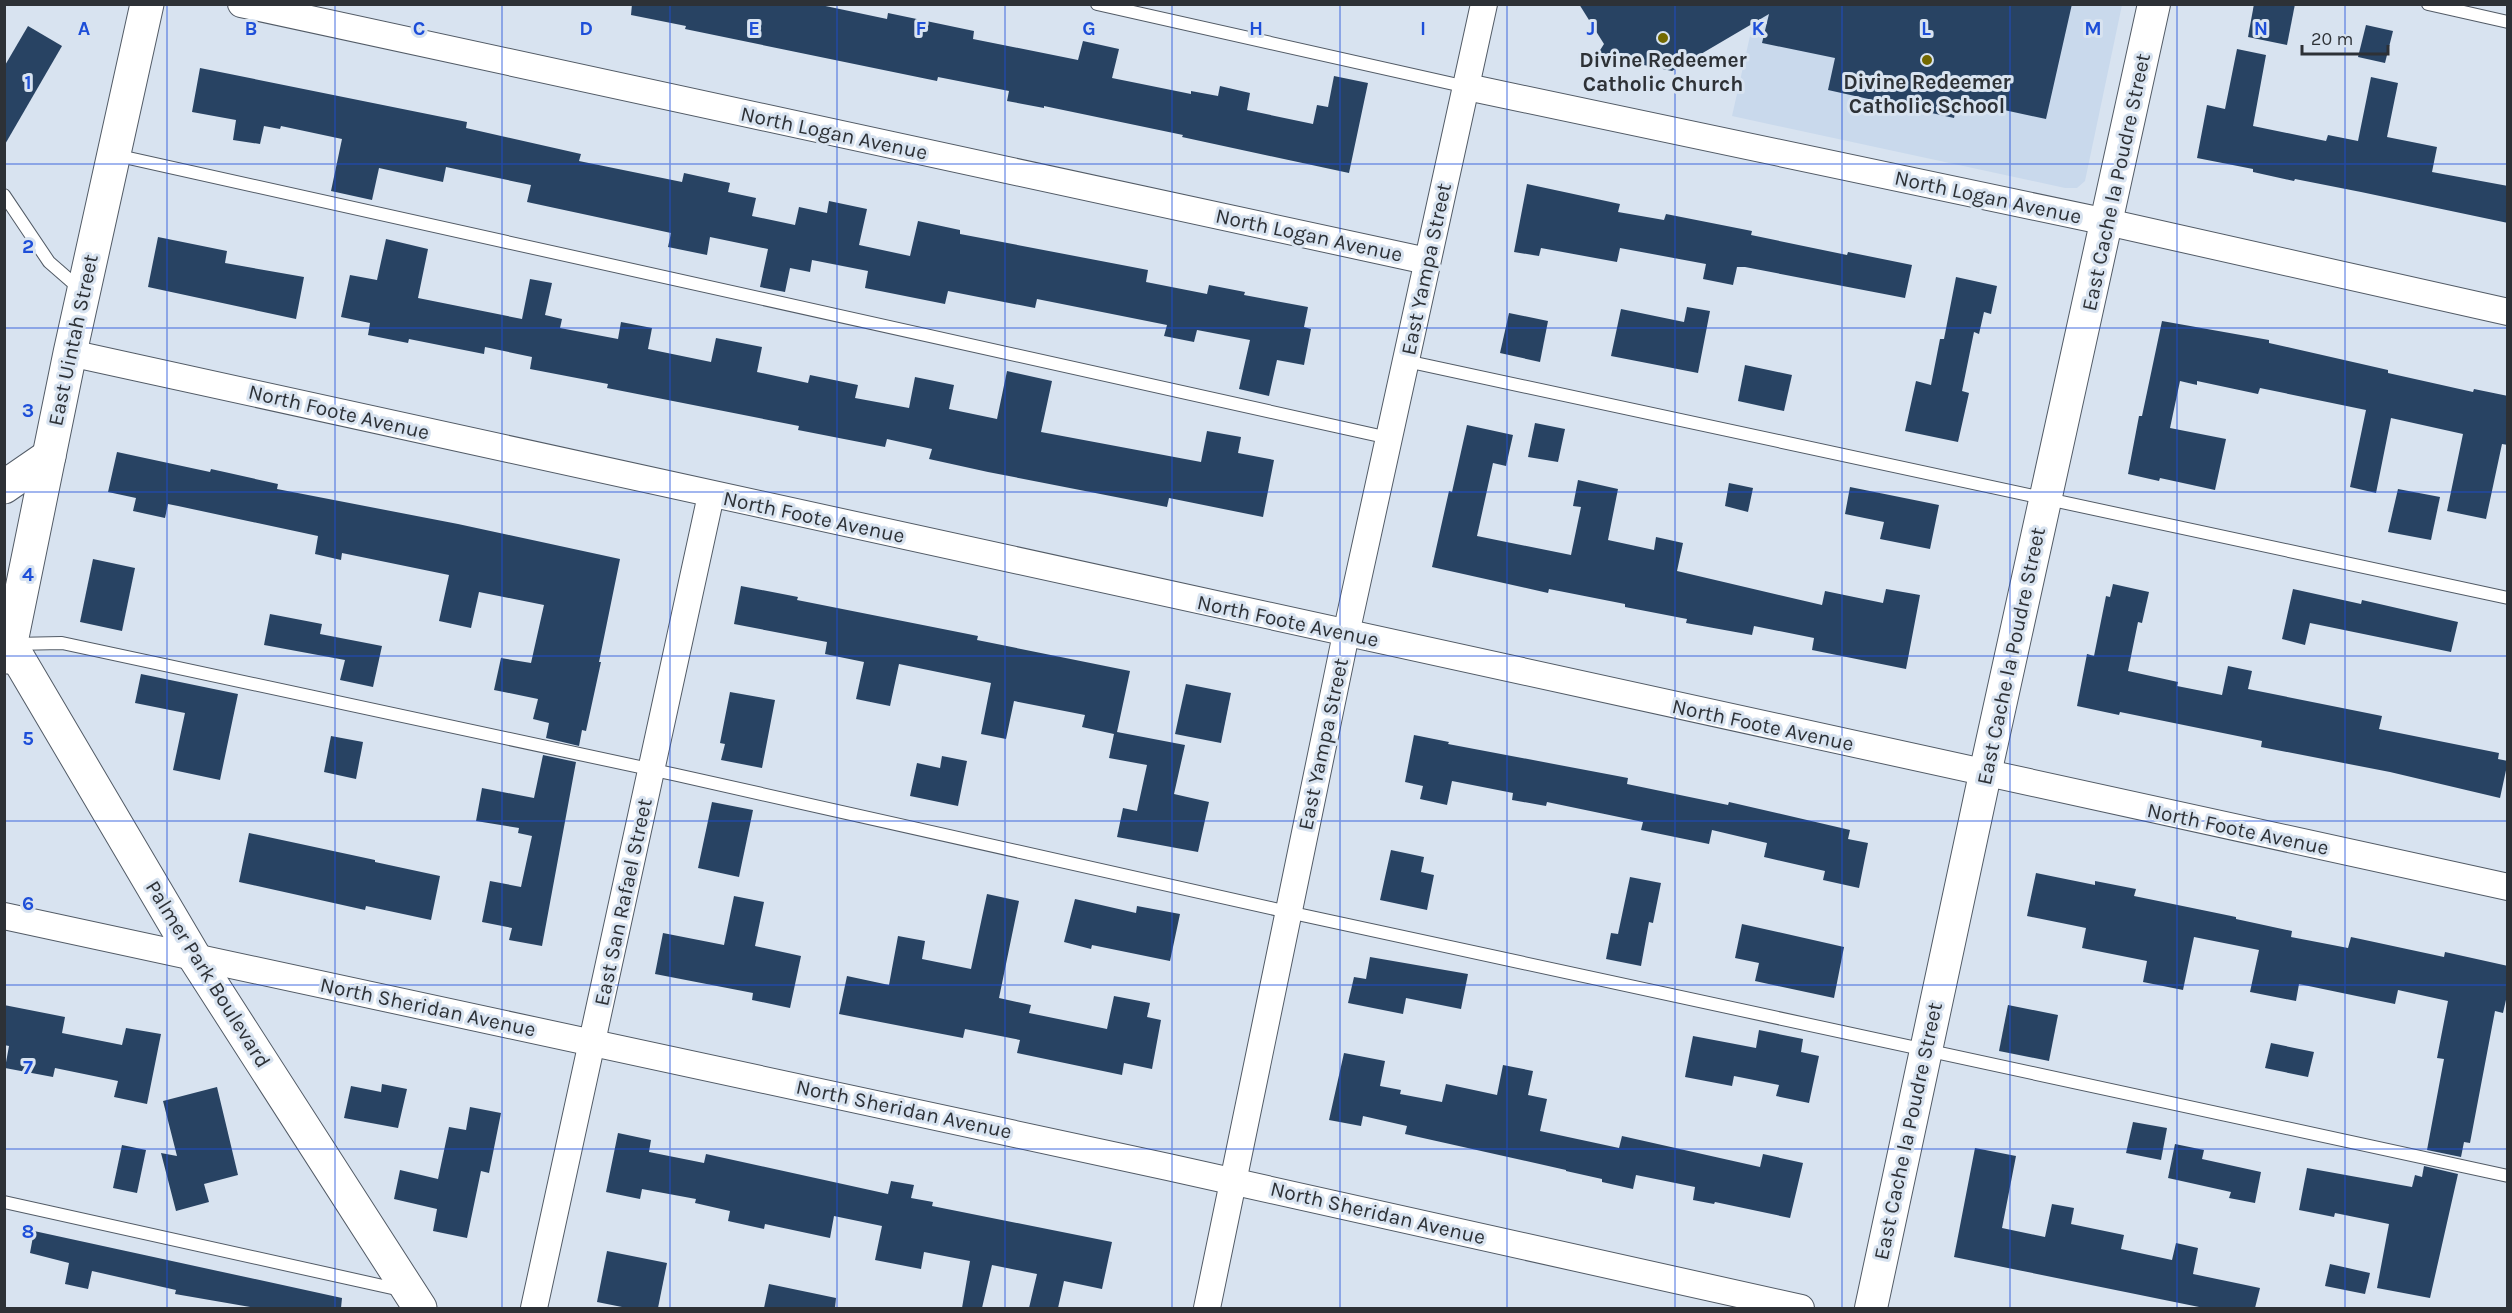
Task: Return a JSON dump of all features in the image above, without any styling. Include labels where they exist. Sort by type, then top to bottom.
[{"type":"main road","name":"East Uintah Street","points":[[4,677],[7,639],[147,4]]},
{"type":"main road","points":[[4,487],[49,456]]},
{"type":"main road","name":"Palmer Park Boulevard","points":[[7,639],[195,958],[415,1300]]},
{"type":"street","name":"North Logan Avenue","points":[[242,4],[1427,261]]},
{"type":"street","name":"East Yampa Street","points":[[1207,1308],[1346,634],[1484,4]]},
{"type":"street","name":"East Cache la Poudre Street","points":[[1870,1308],[2154,4]]},
{"type":"street","name":"North Logan Avenue","points":[[1467,87],[2108,222],[2508,312]]},
{"type":"street","name":"North Foote Avenue","points":[[70,353],[2508,887]]},
{"type":"street","name":"East San Rafael Street","points":[[534,1308],[711,495]]},
{"type":"street","name":"North Sheridan Avenue","points":[[4,916],[1232,1181],[1801,1308]]},
{"type":"lane","points":[[1097,4],[1467,87]]},
{"type":"lane","points":[[2428,4],[2508,22]]},
{"type":"lane","points":[[113,155],[1389,438]]},
{"type":"lane","points":[[4,195],[49,262],[83,292]]},
{"type":"lane","points":[[1406,361],[2508,598]]},
{"type":"lane","points":[[7,639],[62,643],[652,769],[1288,912],[1926,1048],[2508,1176]]},
{"type":"lane","points":[[4,1202],[415,1300]]},
{"type":"shaded area","name":"Divine Redeemer Catholic School","points":[[1757,5],[2122,5],[2085,181],[2077,188],[2065,188],[1732,116]]},
{"type":"building","points":[[632,4],[816,4],[887,19],[888,13],[974,31],[973,39],[1078,60],[1083,41],[1119,49],[1112,78],[1191,94],[1191,91],[1218,96],[1220,86],[1250,93],[1247,110],[1313,124],[1317,105],[1328,107],[1334,76],[1368,83],[1349,173],[1182,137],[1183,135],[1044,106],[1044,108],[1007,101],[1009,91],[938,77],[937,81],[685,29],[686,26],[631,15]]},
{"type":"building","points":[[1579,4],[2072,4],[2046,119],[1958,100],[1954,118],[1828,90],[1835,58],[1762,43],[1769,14],[1672,71],[1597,55],[1604,44]]},
{"type":"building","points":[[2254,4],[2295,4],[2287,45],[2248,37]]},
{"type":"building","points":[[2366,25],[2393,31],[2385,63],[2358,57]]},
{"type":"building","points":[[28,26],[62,46],[4,146],[4,67]]},
{"type":"building","points":[[2237,49],[2266,55],[2253,126],[2326,141],[2328,135],[2358,141],[2371,77],[2398,83],[2387,137],[2437,147],[2432,172],[2508,186],[2508,223],[2295,179],[2294,181],[2253,172],[2253,169],[2197,158],[2207,105],[2225,109]]},
{"type":"building","points":[[200,68],[467,122],[466,128],[581,154],[579,161],[682,182],[684,173],[730,183],[728,192],[756,198],[752,216],[795,225],[799,207],[827,213],[829,201],[867,209],[859,245],[910,256],[918,221],[960,230],[960,234],[1148,270],[1146,282],[1207,294],[1209,285],[1245,292],[1244,295],[1308,307],[1304,327],[1311,329],[1304,365],[1277,360],[1269,396],[1239,389],[1250,340],[1197,330],[1194,342],[1164,336],[1167,325],[1037,299],[1035,308],[948,291],[945,304],[865,288],[868,271],[812,260],[810,272],[790,268],[785,292],[760,287],[768,249],[710,237],[707,255],[668,247],[671,233],[527,202],[531,185],[446,167],[443,182],[379,168],[372,200],[331,191],[342,139],[281,126],[280,129],[264,126],[260,144],[233,140],[236,120],[192,112]]},
{"type":"building","points":[[1527,184],[1620,204],[1618,212],[1664,220],[1666,214],[1752,231],[1751,235],[1847,255],[1848,252],[1912,265],[1905,298],[1745,267],[1737,267],[1733,285],[1703,279],[1706,264],[1620,248],[1617,262],[1541,248],[1539,256],[1514,252]]},
{"type":"building","points":[[158,237],[227,251],[225,263],[304,277],[296,319],[148,287]]},
{"type":"building","points":[[386,239],[428,249],[418,298],[522,319],[530,279],[552,283],[545,315],[562,319],[560,328],[618,339],[621,322],[652,328],[648,349],[711,362],[716,338],[762,347],[757,372],[808,383],[810,375],[858,385],[855,398],[909,408],[915,377],[954,385],[949,409],[997,419],[1007,371],[1052,381],[1041,432],[1201,462],[1207,431],[1241,437],[1238,453],[1274,460],[1263,517],[1169,498],[1167,507],[988,472],[929,459],[932,449],[887,439],[885,447],[798,430],[799,426],[607,388],[608,384],[530,369],[532,357],[485,347],[484,354],[409,339],[408,343],[368,335],[370,323],[341,317],[350,275],[377,280]]},
{"type":"building","points":[[1956,277],[1997,286],[1991,314],[1984,312],[1979,334],[1974,332],[1962,391],[1969,393],[1958,442],[1905,431],[1916,381],[1931,385],[1940,339],[1944,339]]},
{"type":"building","points":[[1687,307],[1710,311],[1698,373],[1611,356],[1621,309],[1684,322]]},
{"type":"building","points":[[1509,313],[1548,321],[1540,362],[1500,353]]},
{"type":"building","points":[[2162,321],[2269,340],[2269,343],[2388,370],[2388,373],[2473,392],[2474,389],[2508,396],[2508,445],[2502,444],[2486,519],[2447,511],[2463,434],[2391,418],[2376,493],[2350,487],[2366,410],[2260,388],[2258,394],[2197,381],[2197,385],[2180,381],[2170,428],[2226,439],[2215,490],[2160,478],[2159,481],[2128,474],[2139,416],[2142,416]]},
{"type":"building","points":[[1745,365],[1792,375],[1784,411],[1738,401]]},
{"type":"building","points":[[1535,423],[1565,429],[1558,462],[1528,457]]},
{"type":"building","points":[[1467,425],[1513,435],[1506,466],[1493,463],[1477,536],[1571,555],[1581,507],[1573,506],[1578,480],[1618,489],[1608,540],[1654,550],[1656,537],[1683,543],[1677,571],[1822,605],[1825,591],[1883,603],[1886,589],[1920,595],[1906,669],[1812,650],[1814,638],[1754,626],[1752,635],[1686,623],[1687,619],[1625,607],[1625,604],[1549,589],[1548,593],[1432,567]]},
{"type":"building","points":[[117,452],[210,472],[211,469],[278,484],[277,489],[458,524],[620,559],[586,731],[582,730],[579,746],[546,738],[549,723],[533,719],[538,699],[494,690],[501,658],[531,663],[544,605],[479,592],[471,628],[439,621],[449,575],[342,553],[341,560],[315,554],[318,536],[178,506],[168,504],[165,518],[133,511],[136,498],[108,492]]},
{"type":"building","points":[[1729,483],[1753,488],[1748,512],[1725,506]]},
{"type":"building","points":[[1850,487],[1939,505],[1930,549],[1880,539],[1884,522],[1845,514]]},
{"type":"building","points":[[2398,489],[2440,497],[2431,540],[2388,532]]},
{"type":"building","points":[[93,559],[135,568],[122,631],[80,622]]},
{"type":"building","points":[[2113,584],[2149,592],[2142,623],[2138,622],[2128,671],[2178,682],[2177,686],[2222,695],[2228,666],[2252,671],[2248,689],[2382,716],[2379,729],[2499,753],[2498,759],[2508,761],[2500,798],[2390,772],[2261,747],[2262,741],[2120,712],[2119,715],[2077,706],[2087,654],[2094,656],[2106,596],[2110,597]]},
{"type":"building","points":[[741,586],[798,597],[797,600],[978,636],[977,640],[1130,671],[1117,732],[1185,745],[1174,794],[1209,802],[1198,852],[1117,837],[1123,808],[1137,811],[1147,765],[1109,758],[1114,734],[1082,727],[1085,715],[1014,701],[1006,739],[981,734],[991,683],[899,664],[890,706],[856,699],[864,662],[825,654],[827,642],[734,624]]},
{"type":"building","points":[[2293,589],[2361,604],[2362,600],[2458,622],[2451,652],[2310,623],[2305,645],[2282,639]]},
{"type":"building","points":[[270,614],[322,624],[320,634],[382,646],[373,687],[340,680],[345,660],[264,645]]},
{"type":"building","points":[[141,674],[238,694],[220,780],[173,770],[185,713],[135,703]]},
{"type":"building","points":[[1186,684],[1231,693],[1221,743],[1175,734]]},
{"type":"building","points":[[730,692],[775,700],[762,768],[721,760],[725,744],[720,743]]},
{"type":"building","points":[[1414,735],[1449,742],[1448,744],[1628,778],[1627,784],[1728,805],[1729,802],[1850,830],[1848,839],[1868,843],[1859,888],[1823,880],[1825,871],[1764,857],[1767,843],[1712,830],[1709,844],[1641,830],[1643,822],[1547,802],[1546,806],[1512,800],[1513,793],[1452,781],[1447,805],[1420,799],[1423,786],[1405,782]]},
{"type":"building","points":[[331,736],[363,742],[356,779],[324,772]]},
{"type":"building","points":[[543,755],[576,762],[542,946],[509,940],[512,928],[482,922],[490,881],[521,887],[532,836],[518,833],[519,828],[476,821],[482,788],[534,798]]},
{"type":"building","points":[[942,756],[967,761],[958,806],[910,796],[917,763],[940,768]]},
{"type":"building","points":[[712,802],[753,810],[739,877],[698,868]]},
{"type":"building","points":[[249,833],[440,876],[431,920],[366,906],[365,910],[239,882]]},
{"type":"building","points":[[1391,850],[1424,857],[1421,872],[1434,875],[1427,910],[1380,900]]},
{"type":"building","points":[[2036,873],[2095,885],[2095,881],[2136,889],[2134,896],[2292,931],[2291,937],[2348,948],[2351,937],[2444,957],[2445,952],[2508,966],[2508,991],[2503,1013],[2495,1011],[2470,1143],[2464,1142],[2461,1157],[2427,1150],[2444,1059],[2437,1058],[2448,1001],[2398,990],[2395,1004],[2299,984],[2296,1001],[2250,992],[2259,950],[2194,937],[2183,990],[2143,982],[2147,961],[2082,948],[2086,928],[2027,916]]},
{"type":"building","points":[[1630,877],[1661,883],[1653,923],[1649,922],[1641,966],[1606,959],[1611,933],[1618,934]]},
{"type":"building","points":[[987,894],[1019,901],[999,998],[1031,1005],[1029,1013],[1107,1029],[1114,996],[1150,1003],[1147,1017],[1161,1020],[1152,1069],[1124,1063],[1122,1075],[1017,1053],[1020,1040],[965,1029],[963,1038],[839,1014],[847,976],[889,985],[898,936],[925,941],[922,959],[971,969]]},
{"type":"building","points":[[734,896],[764,902],[755,946],[801,956],[790,1008],[752,1000],[753,993],[655,974],[663,933],[724,945]]},
{"type":"building","points":[[1075,899],[1136,913],[1137,906],[1180,914],[1170,961],[1092,945],[1091,949],[1064,942]]},
{"type":"building","points":[[1742,924],[1844,947],[1834,998],[1755,981],[1759,963],[1735,958]]},
{"type":"building","points":[[1370,957],[1468,974],[1461,1009],[1406,998],[1403,1014],[1348,1003],[1354,977],[1366,979]]},
{"type":"building","points":[[4,1005],[65,1017],[62,1033],[122,1045],[126,1028],[161,1034],[147,1104],[114,1097],[118,1081],[55,1068],[53,1077],[5,1068],[9,1046],[4,1045]]},
{"type":"building","points":[[2008,1005],[2058,1015],[2049,1061],[1999,1051]]},
{"type":"building","points":[[1759,1030],[1803,1039],[1801,1052],[1819,1056],[1809,1103],[1776,1096],[1779,1085],[1734,1076],[1732,1086],[1685,1077],[1693,1036],[1756,1048]]},
{"type":"building","points":[[2271,1043],[2314,1052],[2308,1077],[2265,1068]]},
{"type":"building","points":[[1344,1053],[1385,1061],[1380,1086],[1401,1090],[1400,1094],[1442,1102],[1446,1084],[1497,1095],[1503,1065],[1533,1071],[1528,1095],[1547,1099],[1540,1131],[1619,1148],[1622,1136],[1760,1167],[1763,1154],[1803,1163],[1790,1218],[1715,1202],[1714,1204],[1693,1200],[1695,1187],[1636,1175],[1633,1189],[1602,1182],[1602,1179],[1566,1170],[1405,1134],[1407,1126],[1363,1116],[1361,1126],[1329,1120]]},
{"type":"building","points":[[382,1084],[407,1089],[398,1128],[344,1118],[351,1086],[381,1092]]},
{"type":"building","points":[[217,1087],[238,1175],[204,1184],[209,1202],[176,1211],[161,1153],[177,1156],[163,1101]]},
{"type":"building","points":[[470,1107],[501,1113],[489,1173],[481,1171],[467,1238],[433,1231],[437,1209],[394,1199],[400,1170],[438,1179],[449,1127],[466,1130]]},
{"type":"building","points":[[2133,1122],[2167,1128],[2161,1160],[2126,1153]]},
{"type":"building","points":[[618,1133],[651,1140],[649,1152],[704,1163],[706,1154],[888,1194],[891,1181],[914,1185],[911,1198],[933,1202],[932,1206],[1112,1242],[1102,1289],[1064,1281],[1058,1308],[1029,1308],[1037,1274],[992,1265],[982,1308],[962,1308],[970,1261],[924,1252],[921,1269],[875,1260],[882,1226],[834,1216],[830,1238],[765,1224],[764,1229],[728,1221],[730,1211],[695,1203],[696,1199],[642,1189],[640,1199],[606,1192]]},
{"type":"building","points":[[2175,1144],[2204,1150],[2202,1159],[2261,1172],[2255,1203],[2229,1198],[2231,1192],[2168,1178]]},
{"type":"building","points":[[122,1145],[146,1150],[137,1193],[113,1188]]},
{"type":"building","points":[[1975,1148],[2016,1156],[2002,1228],[2045,1237],[2052,1204],[2074,1208],[2071,1224],[2124,1235],[2121,1249],[2172,1260],[2176,1243],[2198,1248],[2193,1274],[2260,1288],[2255,1308],[2204,1308],[1954,1257]]},
{"type":"building","points":[[2424,1166],[2458,1174],[2430,1298],[2377,1288],[2389,1224],[2335,1213],[2334,1217],[2299,1210],[2307,1168],[2412,1187],[2415,1175],[2422,1177]]},
{"type":"building","points":[[34,1231],[342,1298],[341,1308],[256,1308],[175,1294],[176,1290],[92,1271],[88,1289],[65,1284],[69,1263],[30,1253]]},
{"type":"building","points":[[607,1251],[667,1263],[658,1308],[627,1308],[597,1302]]},
{"type":"building","points":[[2330,1264],[2370,1273],[2365,1294],[2325,1286]]},
{"type":"building","points":[[769,1284],[836,1298],[835,1308],[764,1308]]},
{"type":"place","name":"Divine Redeemer Catholic Church","points":[[1663,38]]},
{"type":"place","name":"Divine Redeemer Catholic School","points":[[1927,60]]}]
